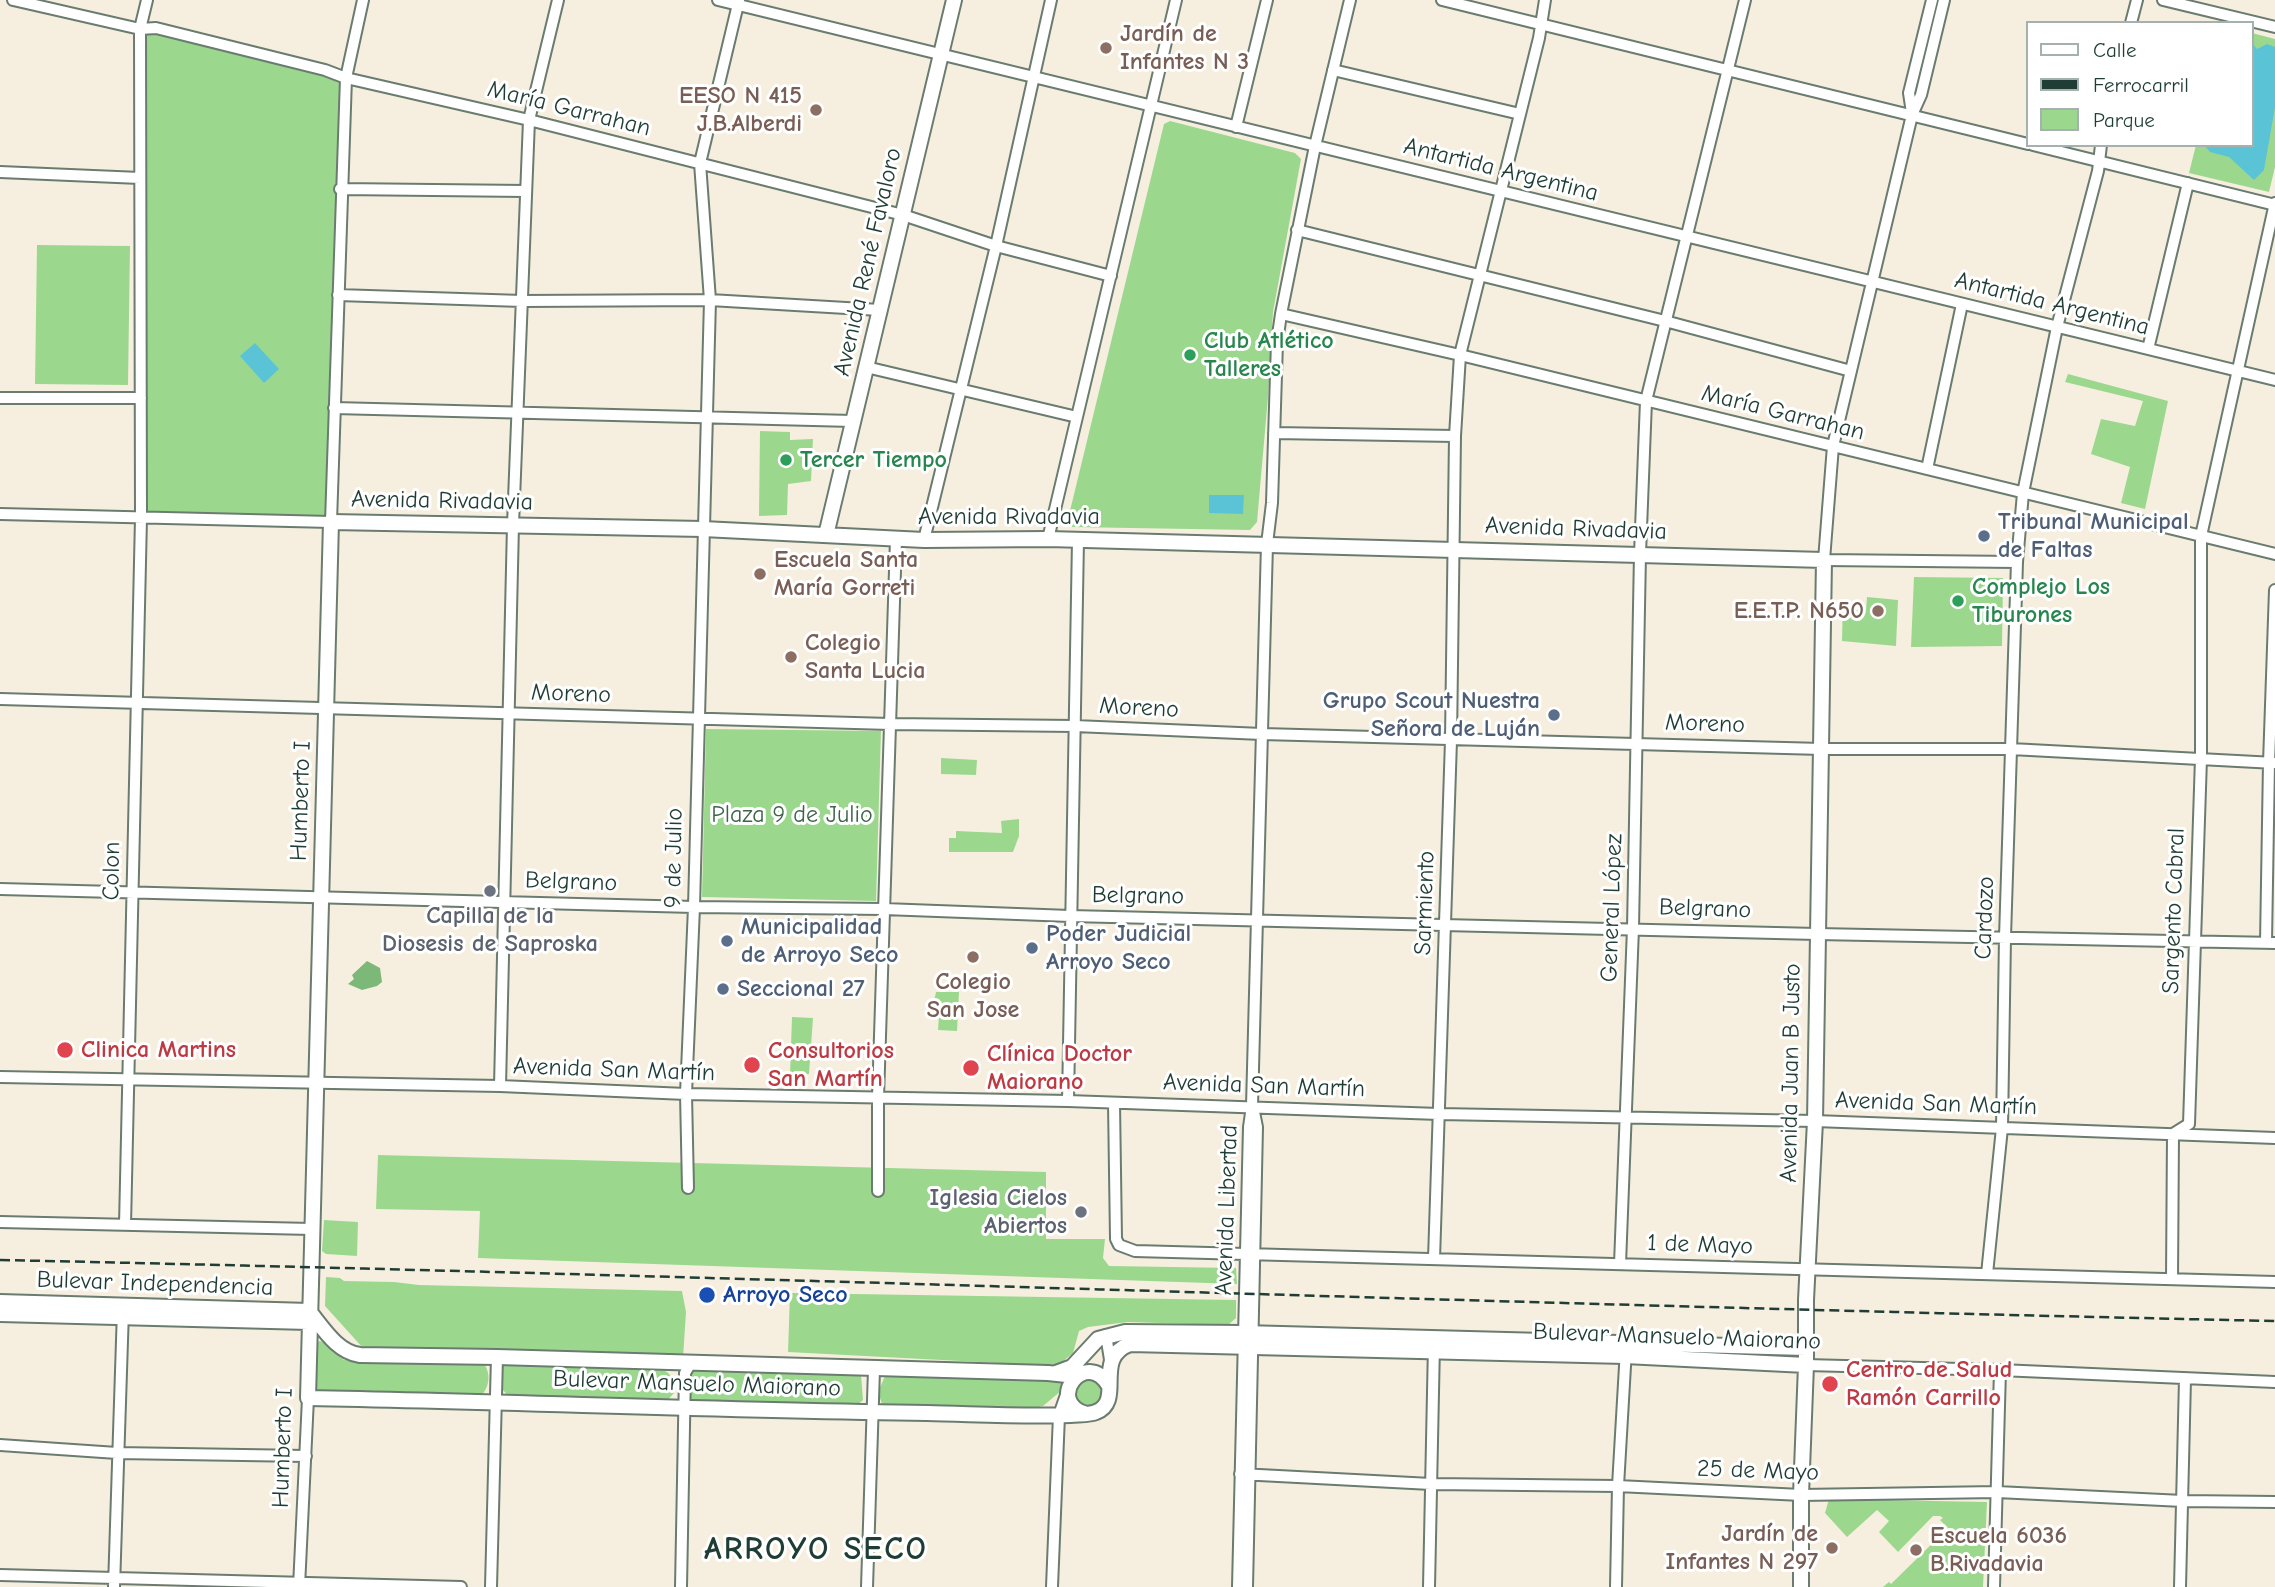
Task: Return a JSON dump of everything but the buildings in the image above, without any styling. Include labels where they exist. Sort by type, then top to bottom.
[{"type":"main road","name":"Avenida René Favaloro","points":[[826,535],[954,0]]},
{"type":"main road","name":"Avenida Rivadavia","points":[[331,522],[703,529],[924,540],[1048,539],[1824,560]]},
{"type":"main road","name":"Humberto I","points":[[308,1398],[331,522]]},
{"type":"main road","name":"Avenida Juan B Justo","points":[[1801,1587],[1807,1269],[1815,1121],[1824,560]]},
{"type":"main road","name":"Bulevar Independencia","points":[[0,1302],[309,1323]]},
{"type":"main road","name":"Bulevar Independencia","points":[[0,1314],[123,1311]]},
{"type":"main road","name":"Bulevar Mansuelo Maiorano","points":[[309,1323],[342,1348],[360,1355],[1077,1375],[1093,1372],[1100,1375],[1109,1386]]},
{"type":"main road","points":[[309,1323],[328,1335]]},
{"type":"main road","name":"Bulevar Mansuelo Maiorano","points":[[1106,1335],[1125,1332],[1248,1340],[1625,1350],[1806,1348]]},
{"type":"main road","points":[[1056,1373],[1072,1367],[1098,1339],[1106,1335]]},
{"type":"main road","name":"Bulevar Mansuelo Maiorano","points":[[1111,1366],[1113,1355],[1119,1348],[1130,1344],[1248,1340]]},
{"type":"main road","name":"Bulevar Mansuelo Maiorano","points":[[1625,1350],[1806,1365]]},
{"type":"main road","points":[[1085,1353],[1068,1390],[1074,1408],[1086,1414],[1096,1413],[1105,1406],[1111,1366]]},
{"type":"main road","name":"Bulevar Mansuelo Maiorano","points":[[308,1398],[872,1412],[1086,1414]]},
{"type":"street","name":"María Garrahan","points":[[13,0],[140,29],[156,28],[325,70],[346,78],[529,120],[903,215],[996,246],[1111,276]]},
{"type":"street","name":"Colon","points":[[124,1224],[141,518],[140,29],[147,0]]},
{"type":"street","points":[[331,522],[340,189],[346,78],[363,0]]},
{"type":"street","points":[[500,1086],[513,525],[529,120],[558,0]]},
{"type":"street","name":"Antartida Argentina","points":[[718,0],[739,2],[1236,127],[2275,380]]},
{"type":"street","points":[[924,540],[996,246],[1051,0]]},
{"type":"street","points":[[1048,539],[1176,0]]},
{"type":"street","points":[[1236,127],[1266,0]]},
{"type":"street","name":"Avenida Libertad","points":[[1238,1587],[1245,1474],[1250,1254],[1249,1127],[1252,1106],[1267,544],[1272,503],[1277,342],[1297,230],[1350,0]]},
{"type":"street","points":[[1442,0],[2026,144]]},
{"type":"street","name":"Sarmiento","points":[[1434,1259],[1451,740],[1455,436],[1460,355],[1539,38],[1545,0]]},
{"type":"street","points":[[1728,70],[1745,0]]},
{"type":"street","points":[[1912,115],[1909,93],[1932,0]]},
{"type":"street","points":[[1824,560],[1833,446],[1912,115],[1922,95],[1944,0]]},
{"type":"street","points":[[2132,21],[2137,0]]},
{"type":"street","points":[[2163,0],[2250,21]]},
{"type":"street","name":"9 de Julio","points":[[688,1188],[686,1094],[694,907],[710,300],[700,163],[739,2]]},
{"type":"street","points":[[2254,22],[2275,27]]},
{"type":"street","points":[[1333,69],[1520,114]]},
{"type":"street","name":"General López","points":[[1620,1264],[1633,928],[1640,554],[1646,401],[1728,70]]},
{"type":"street","points":[[2039,147],[2275,204]]},
{"type":"street","points":[[2099,162],[2101,147]]},
{"type":"street","name":"Cardozo","points":[[1987,1274],[2002,1128],[2017,562],[2023,493],[2057,327],[2099,162]]},
{"type":"street","points":[[0,172],[140,178]]},
{"type":"street","points":[[2148,349],[2188,183]]},
{"type":"street","points":[[340,189],[526,191]]},
{"type":"street","name":"Sargento Cabral","points":[[2173,1134],[2189,1124],[2201,758],[2201,536],[2275,204]]},
{"type":"street","points":[[1297,230],[1665,321],[1851,371]]},
{"type":"street","points":[[338,295],[522,301],[710,300],[880,310]]},
{"type":"street","points":[[1927,469],[1962,304]]},
{"type":"street","name":"María Garrahan","points":[[1281,314],[1460,355],[2275,554]]},
{"type":"street","points":[[866,368],[1077,418]]},
{"type":"street","points":[[0,398],[141,398]]},
{"type":"street","points":[[334,408],[853,421]]},
{"type":"street","points":[[1274,433],[1455,436]]},
{"type":"street","name":"Avenida Rivadavia","points":[[0,514],[331,522]]},
{"type":"street","points":[[878,1191],[878,1098],[896,539]]},
{"type":"street","points":[[1068,1101],[1078,540]]},
{"type":"street","name":"Avenida Rivadavia","points":[[1824,560],[2017,562]]},
{"type":"street","points":[[2271,942],[2275,590]]},
{"type":"street","name":"Moreno","points":[[0,699],[890,724],[1075,726],[1451,740],[1822,749],[2011,749],[2272,763]]},
{"type":"street","name":"Belgrano","points":[[0,889],[2193,943],[2271,942]]},
{"type":"street","name":"Avenida San Martín","points":[[0,1077],[500,1086],[686,1094],[1068,1101],[1439,1114],[1815,1121],[2275,1138]]},
{"type":"street","name":"1 de Mayo","points":[[1114,1103],[1116,1239],[1119,1245],[1135,1251],[2275,1282]]},
{"type":"street","points":[[2172,1279],[2173,1134]]},
{"type":"street","points":[[0,1222],[312,1229]]},
{"type":"street","points":[[114,1583],[123,1311]]},
{"type":"street","points":[[1106,1335],[1111,1366]]},
{"type":"street","points":[[1429,1587],[1434,1345]]},
{"type":"street","points":[[1616,1587],[1625,1350]]},
{"type":"street","points":[[491,1587],[497,1357]]},
{"type":"street","points":[[681,1587],[685,1373],[691,1363]]},
{"type":"street","name":"Bulevar Mansuelo Maiorano","points":[[1806,1365],[2275,1382]]},
{"type":"street","points":[[867,1587],[874,1369]]},
{"type":"street","points":[[1994,1587],[2000,1370]]},
{"type":"street","points":[[2180,1587],[2186,1379]]},
{"type":"street","points":[[1052,1587],[1059,1415],[1068,1390]]},
{"type":"street","name":"Humberto I","points":[[299,1584],[308,1398]]},
{"type":"street","points":[[0,1445],[117,1453],[306,1456]]},
{"type":"street","name":"Avenida Libertad","points":[[1245,1474],[1247,1587]]},
{"type":"street","name":"25 de Mayo","points":[[1245,1474],[1431,1484],[1618,1486],[1801,1495],[1997,1492],[2183,1501],[2275,1502]]},
{"type":"street","points":[[0,1575],[114,1583],[461,1587]]},
{"type":"green space","points":[[140,29],[346,78],[331,522],[141,518]]},
{"type":"green space","points":[[2254,34],[2275,39],[2275,167],[2269,192],[2189,173],[2196,147],[2254,147]]},
{"type":"green space","name":"Club Atlético Talleres","points":[[1170,121],[1295,153],[1301,159],[1273,312],[1257,522],[1250,530],[1072,527],[1068,519],[1164,124]]},
{"type":"green space","points":[[37,245],[130,246],[128,385],[35,384]]},
{"type":"green space","points":[[2068,374],[2168,401],[2145,509],[2121,503],[2130,467],[2091,454],[2101,419],[2135,426],[2143,401],[2065,382]]},
{"type":"green space","name":"Tercer Tiempo","points":[[760,431],[790,432],[790,440],[813,439],[811,481],[788,484],[787,515],[759,516]]},
{"type":"green space","name":"Complejo Los Tiburones","points":[[1914,577],[2003,578],[2002,646],[1911,647]]},
{"type":"green space","points":[[1867,597],[1898,600],[1896,646],[1842,641],[1843,599],[1849,599],[1849,610],[1866,610]]},
{"type":"green space","name":"Plaza 9 de Julio","points":[[706,729],[881,731],[876,901],[702,897]]},
{"type":"green space","points":[[941,758],[977,760],[976,775],[941,774]]},
{"type":"green space","points":[[1019,819],[1019,836],[1013,852],[949,852],[949,838],[956,838],[956,831],[1002,833],[1001,821]]},
{"type":"green space","points":[[367,961],[380,968],[382,982],[362,990],[348,984],[354,979],[352,975]]},
{"type":"green space","points":[[936,992],[959,992],[957,1031],[938,1030],[939,1016],[931,1016]]},
{"type":"green space","points":[[792,1017],[813,1018],[809,1074],[790,1075]]},
{"type":"green space","points":[[378,1155],[1046,1172],[1046,1239],[1105,1239],[1103,1258],[1109,1266],[1236,1268],[1237,1284],[478,1258],[480,1211],[376,1209]]},
{"type":"green space","points":[[324,1220],[358,1222],[357,1256],[326,1254],[322,1251]]},
{"type":"green space","points":[[326,1277],[344,1281],[419,1285],[682,1291],[686,1312],[683,1358],[363,1348],[325,1306]]},
{"type":"green space","points":[[790,1293],[1236,1300],[1236,1318],[1228,1325],[1128,1322],[1088,1327],[1079,1331],[1073,1353],[1057,1366],[788,1352]]},
{"type":"green space","points":[[319,1341],[324,1342],[344,1360],[482,1362],[488,1375],[486,1390],[479,1397],[318,1392],[315,1386],[316,1345]]},
{"type":"green space","points":[[504,1362],[655,1367],[670,1376],[674,1393],[666,1402],[510,1398],[502,1389]]},
{"type":"green space","points":[[693,1370],[861,1374],[863,1400],[855,1407],[695,1403],[689,1396],[688,1387]]},
{"type":"green space","points":[[885,1376],[1057,1378],[1061,1383],[1061,1391],[1043,1406],[1029,1409],[888,1408],[882,1404],[878,1392]]},
{"type":"green space","points":[[1089,1379],[1099,1383],[1103,1393],[1099,1403],[1089,1407],[1079,1403],[1075,1393],[1079,1383]]},
{"type":"green space","name":"Escuela 6036 B.Rivadavia","points":[[1829,1499],[1987,1502],[1983,1587],[1883,1587],[1889,1582],[1891,1584],[1948,1528],[1940,1520],[1943,1518],[1933,1516],[1898,1552],[1879,1532],[1889,1521],[1877,1510],[1847,1537],[1825,1513]]},
{"type":"water","points":[[2267,44],[2275,47],[2275,107],[2264,170],[2254,180],[2229,157],[2210,152],[2206,147],[2254,147],[2254,45],[2257,49]]},
{"type":"water","points":[[255,343],[279,369],[264,383],[240,356]]},
{"type":"water","points":[[1209,495],[1244,495],[1243,514],[1209,513]]},
{"type":"railway","points":[[0,1260],[2275,1321]]},
{"type":"place","name":"Jardín de Infantes N 3","points":[[1106,48]]},
{"type":"place","name":"EESO N 415 J.B.Alberdi","points":[[816,110]]},
{"type":"place","name":"Club Atlético Talleres","points":[[1190,355]]},
{"type":"place","name":"Tercer Tiempo","points":[[786,460]]},
{"type":"place","name":"Tribunal Municipal de Faltas","points":[[1984,536]]},
{"type":"place","name":"Escuela Santa María Gorreti","points":[[760,574]]},
{"type":"place","name":"Complejo Los Tiburones","points":[[1958,601]]},
{"type":"place","name":"E.E.T.P. N650","points":[[1878,611]]},
{"type":"place","name":"Colegio Santa Lucia","points":[[791,657]]},
{"type":"place","name":"Grupo Scout Nuestra Señora de Luján","points":[[1554,715]]},
{"type":"place","name":"Capilla de la Diosesis de Saproska","points":[[490,891]]},
{"type":"place","name":"Municipalidad de Arroyo Seco","points":[[727,941]]},
{"type":"place","name":"Poder Judicial Arroyo Seco","points":[[1032,948]]},
{"type":"place","name":"Colegio San Jose","points":[[973,957]]},
{"type":"place","name":"Seccional 27","points":[[723,989]]},
{"type":"place","name":"Clinica Martins","points":[[65,1050]]},
{"type":"place","name":"Consultorios San Martín","points":[[752,1065]]},
{"type":"place","name":"Clínica Doctor Maiorano","points":[[971,1068]]},
{"type":"place","name":"Iglesia Cielos Abiertos","points":[[1081,1212]]},
{"type":"place","name":"Arroyo Seco","points":[[707,1295]]},
{"type":"place","name":"Centro de Salud Ramón Carrillo","points":[[1830,1384]]},
{"type":"place","name":"Jardín de Infantes N 297","points":[[1832,1548]]},
{"type":"place","name":"Escuela 6036 B.Rivadavia","points":[[1916,1550]]},
{"type":"district","name":"ARROYO SECO","points":[[816,1550]]}]
